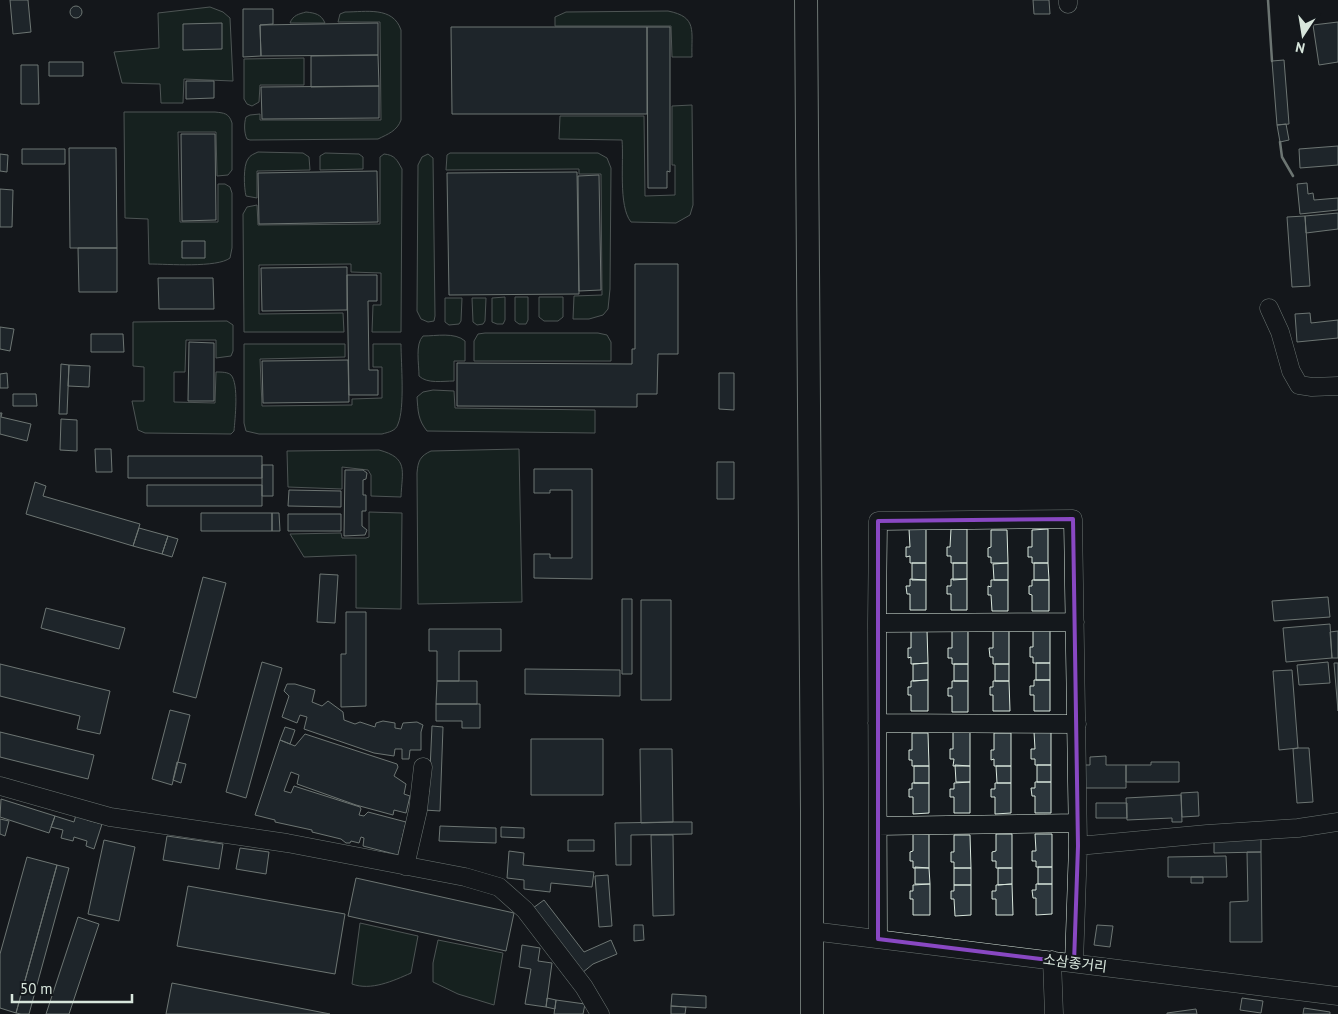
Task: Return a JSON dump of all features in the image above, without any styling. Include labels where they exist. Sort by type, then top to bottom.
[{"type":"main road","points":[[806,0],[812,1014]]},
{"type":"street","points":[[1268,308],[1280,332],[1291,371],[1299,384],[1312,387],[1338,386]]},
{"type":"street","points":[[878,938],[878,521],[1073,519],[1078,846],[1074,962]]},
{"type":"street","points":[[877,623],[1075,622]]},
{"type":"street","points":[[877,723],[1077,724]]},
{"type":"street","points":[[405,866],[418,810],[423,767]]},
{"type":"street","points":[[0,786],[110,817],[287,843],[465,877],[499,887],[525,910],[584,987],[600,1014]]},
{"type":"street","points":[[878,826],[1077,822]]},
{"type":"street","points":[[1078,846],[1298,828],[1338,822]]},
{"type":"street","name":"소삼종거리","points":[[812,931],[1338,996]]},
{"type":"street","points":[[1052,960],[1054,1014]]},
{"type":"highlighted area","points":[[1073,519],[1078,846],[1074,963],[878,939],[878,521]]},
{"type":"green space","points":[[210,7],[223,12],[230,18],[233,81],[184,79],[183,103],[161,103],[160,84],[122,83],[114,52],[159,48],[158,13]]},
{"type":"green space","points":[[370,11],[385,14],[397,22],[401,30],[401,120],[397,127],[392,132],[378,139],[247,139],[245,122],[246,117],[250,115],[260,114],[260,120],[381,120],[380,22],[338,22],[340,14]]},
{"type":"green space","points":[[668,11],[678,14],[689,21],[692,33],[692,57],[672,57],[671,26],[555,26],[555,17],[566,12]]},
{"type":"green space","points":[[306,12],[317,15],[325,23],[290,23],[299,14]]},
{"type":"green space","points":[[304,58],[304,85],[260,85],[259,102],[252,106],[247,104],[244,99],[244,59]]},
{"type":"green space","points":[[692,105],[693,205],[690,215],[676,223],[631,222],[624,205],[622,140],[559,139],[560,116],[644,116],[645,196],[675,195],[675,165],[672,165],[672,106]]},
{"type":"green space","points":[[124,112],[215,112],[228,115],[232,123],[232,170],[228,175],[217,176],[216,132],[178,132],[180,222],[218,222],[218,184],[225,184],[230,187],[232,193],[232,248],[230,258],[224,261],[204,264],[149,264],[148,219],[125,218]]},
{"type":"green space","points":[[258,152],[303,153],[309,157],[310,170],[257,171],[257,198],[246,196],[244,177],[246,162],[250,156]]},
{"type":"green space","points":[[325,153],[359,154],[363,157],[363,169],[320,170],[320,156]]},
{"type":"green space","points":[[450,153],[598,153],[607,158],[611,168],[610,289],[608,309],[603,315],[589,319],[573,319],[574,296],[602,295],[601,174],[579,174],[579,169],[446,170],[447,155]]},
{"type":"green space","points":[[384,154],[395,158],[402,169],[401,332],[372,332],[373,305],[381,305],[381,273],[351,272],[351,264],[259,265],[259,314],[343,313],[344,332],[244,332],[243,214],[247,207],[257,205],[258,225],[380,224],[380,157]]},
{"type":"green space","points":[[428,154],[433,158],[435,316],[434,321],[428,322],[421,319],[417,311],[418,165],[422,157]]},
{"type":"green space","points":[[505,297],[505,320],[503,324],[492,322],[492,298]]},
{"type":"green space","points":[[515,297],[528,297],[528,320],[526,324],[519,324],[515,321]]},
{"type":"green space","points":[[539,297],[563,297],[563,317],[558,321],[544,321],[539,317]]},
{"type":"green space","points":[[445,298],[462,298],[461,321],[459,324],[449,325],[445,322]]},
{"type":"green space","points":[[472,298],[486,298],[485,321],[483,324],[477,325],[473,322]]},
{"type":"green space","points":[[227,321],[233,325],[233,351],[231,356],[216,358],[216,340],[186,340],[185,372],[174,372],[174,402],[215,403],[216,372],[230,374],[236,394],[234,431],[231,434],[145,433],[138,430],[132,401],[144,401],[144,367],[133,366],[133,322]]},
{"type":"green space","points":[[598,333],[607,335],[611,342],[611,361],[474,361],[474,341],[478,334]]},
{"type":"green space","points":[[451,335],[465,341],[465,361],[454,361],[454,381],[431,381],[422,379],[419,376],[418,349],[423,336]]},
{"type":"green space","points":[[244,344],[345,344],[345,357],[260,359],[262,406],[352,405],[352,399],[382,398],[382,367],[373,367],[373,344],[401,344],[402,397],[400,417],[396,428],[382,434],[259,434],[246,431],[244,423]]},
{"type":"green space","points":[[433,390],[454,391],[455,408],[595,410],[595,433],[427,431],[420,419],[417,397],[423,392]]},
{"type":"green space","points":[[519,449],[522,602],[418,604],[417,473],[420,459],[431,451]]},
{"type":"green space","points":[[379,450],[395,457],[402,467],[401,497],[371,496],[371,475],[368,470],[342,467],[342,489],[288,487],[287,451]]},
{"type":"green space","points":[[369,512],[402,513],[401,609],[356,608],[356,555],[304,557],[290,534],[341,533],[342,538],[366,538],[369,537]]},
{"type":"green space","points":[[360,923],[418,936],[411,973],[374,986],[352,984]]},
{"type":"green space","points":[[438,940],[503,953],[494,1005],[458,994],[433,982],[433,963]]},
{"type":"building","points":[[10,0],[28,0],[31,32],[13,34]]},
{"type":"building","points":[[1033,0],[1049,0],[1050,14],[1034,14]]},
{"type":"building","points":[[74,6],[78,6],[82,12],[78,18],[74,18],[70,14],[70,10]]},
{"type":"building","points":[[243,9],[273,9],[273,24],[260,25],[261,56],[243,57]]},
{"type":"building","points":[[1338,22],[1338,62],[1319,65],[1313,25]]},
{"type":"building","points":[[222,23],[222,49],[183,50],[183,24]]},
{"type":"building","points":[[378,23],[378,55],[261,56],[260,25]]},
{"type":"building","points":[[451,27],[647,27],[647,114],[452,114]]},
{"type":"building","points":[[647,27],[670,27],[670,172],[667,171],[667,188],[648,188]]},
{"type":"building","points":[[378,55],[379,86],[311,87],[311,56]]},
{"type":"building","points":[[1284,60],[1289,124],[1277,125],[1272,61]]},
{"type":"building","points":[[49,62],[83,62],[83,76],[49,76]]},
{"type":"building","points":[[21,65],[38,65],[39,104],[21,104]]},
{"type":"building","points":[[186,81],[214,81],[214,98],[186,99]]},
{"type":"building","points":[[379,86],[379,118],[262,119],[261,87]]},
{"type":"building","points":[[1286,124],[1289,140],[1280,142],[1277,125]]},
{"type":"building","points":[[181,134],[215,134],[216,220],[182,221]]},
{"type":"building","points":[[1338,146],[1338,165],[1300,168],[1299,149]]},
{"type":"building","points":[[69,148],[116,148],[117,248],[70,248]]},
{"type":"building","points":[[22,149],[65,149],[65,164],[22,164]]},
{"type":"building","points":[[0,154],[8,155],[7,172],[0,171]]},
{"type":"building","points":[[377,171],[378,222],[259,224],[258,173]]},
{"type":"building","points":[[577,172],[579,294],[449,295],[447,173]]},
{"type":"building","points":[[599,175],[601,290],[579,291],[578,176]]},
{"type":"building","points":[[1307,183],[1308,194],[1313,193],[1314,200],[1338,198],[1338,210],[1300,214],[1297,184]]},
{"type":"building","points":[[0,189],[13,190],[12,227],[0,227]]},
{"type":"building","points":[[1338,213],[1338,229],[1306,233],[1305,216]]},
{"type":"building","points":[[1305,216],[1310,286],[1292,287],[1287,217]]},
{"type":"building","points":[[182,241],[205,241],[205,258],[182,258]]},
{"type":"building","points":[[78,248],[117,248],[117,292],[79,292]]},
{"type":"building","points":[[635,264],[678,264],[678,354],[658,354],[657,394],[637,394],[637,407],[457,406],[457,363],[632,364],[632,349],[635,349]]},
{"type":"building","points":[[347,267],[347,310],[262,311],[261,268]]},
{"type":"building","points":[[347,275],[377,275],[377,301],[368,301],[369,370],[378,370],[378,395],[349,395]]},
{"type":"building","points":[[158,278],[213,278],[214,309],[159,309]]},
{"type":"building","points":[[1310,313],[1311,323],[1338,320],[1338,338],[1297,342],[1295,314]]},
{"type":"building","points":[[0,327],[14,329],[10,351],[0,349]]},
{"type":"building","points":[[91,334],[123,334],[124,352],[91,352]]},
{"type":"building","points":[[189,342],[214,343],[214,401],[188,401]]},
{"type":"building","points":[[348,360],[349,402],[263,403],[262,361]]},
{"type":"building","points":[[61,364],[69,365],[67,414],[59,414]]},
{"type":"building","points":[[69,365],[90,366],[89,387],[68,386]]},
{"type":"building","points":[[7,373],[8,388],[0,388],[0,374]]},
{"type":"building","points":[[719,373],[734,373],[734,410],[719,409]]},
{"type":"building","points":[[13,394],[36,394],[37,406],[13,406]]},
{"type":"building","points":[[0,413],[2,413],[1,417],[31,424],[27,441],[0,434]]},
{"type":"building","points":[[61,419],[77,420],[77,451],[60,450]]},
{"type":"building","points":[[95,449],[111,449],[112,472],[96,472]]},
{"type":"building","points":[[128,456],[262,456],[262,478],[128,478]]},
{"type":"building","points":[[717,462],[734,462],[734,499],[717,499]]},
{"type":"building","points":[[262,465],[273,465],[273,496],[262,496]]},
{"type":"building","points":[[534,469],[592,469],[592,579],[534,578],[534,554],[550,554],[550,558],[572,558],[572,490],[550,490],[550,493],[534,493]]},
{"type":"building","points":[[345,470],[363,470],[367,473],[366,479],[363,480],[363,495],[366,495],[366,511],[362,511],[362,526],[367,530],[365,535],[344,536]]},
{"type":"building","points":[[35,482],[46,486],[43,496],[140,524],[133,546],[26,514]]},
{"type":"building","points":[[147,485],[262,485],[262,506],[147,506]]},
{"type":"building","points":[[289,490],[341,491],[341,507],[288,506]]},
{"type":"building","points":[[201,513],[272,513],[272,531],[201,531]]},
{"type":"building","points":[[272,513],[279,513],[280,531],[272,531]]},
{"type":"building","points":[[288,514],[341,514],[341,531],[288,531]]},
{"type":"building","points":[[139,528],[168,536],[162,554],[133,546]]},
{"type":"building","points":[[909,529],[926,529],[926,563],[910,563],[910,556],[906,557],[906,547],[910,547]]},
{"type":"building","points":[[951,529],[967,529],[967,563],[951,563],[951,556],[947,556],[947,547],[950,547]]},
{"type":"building","points":[[1048,529],[1048,563],[1032,563],[1032,557],[1028,557],[1028,547],[1032,547],[1032,530]]},
{"type":"building","points":[[991,530],[1007,530],[1008,563],[991,563],[991,557],[988,557],[988,548],[991,547]]},
{"type":"building","points":[[168,536],[178,539],[172,557],[162,554]]},
{"type":"building","points":[[912,563],[926,563],[926,580],[912,580]]},
{"type":"building","points":[[953,563],[967,563],[967,579],[953,580]]},
{"type":"building","points":[[1008,563],[1008,580],[994,580],[993,564]]},
{"type":"building","points":[[1034,563],[1048,563],[1049,580],[1034,580]]},
{"type":"building","points":[[320,574],[338,575],[335,623],[317,622]]},
{"type":"building","points":[[203,577],[226,583],[196,698],[173,692]]},
{"type":"building","points":[[910,579],[926,580],[926,610],[910,610],[910,594],[907,594],[906,586],[910,586]]},
{"type":"building","points":[[951,579],[967,579],[967,610],[951,610],[951,594],[947,594],[947,586],[951,586]]},
{"type":"building","points":[[991,580],[1008,580],[1008,611],[992,611],[991,595],[988,595],[988,586],[991,587]]},
{"type":"building","points":[[1032,580],[1049,580],[1049,611],[1032,611],[1032,595],[1029,594],[1029,586],[1032,586]]},
{"type":"building","points":[[1328,597],[1330,617],[1274,621],[1272,601]]},
{"type":"building","points":[[622,599],[632,599],[632,674],[622,674]]},
{"type":"building","points":[[641,600],[671,600],[671,700],[641,700]]},
{"type":"building","points":[[46,608],[125,628],[119,649],[41,628]]},
{"type":"building","points":[[346,612],[366,612],[366,706],[341,707],[341,654],[346,654]]},
{"type":"building","points":[[1330,624],[1332,658],[1286,662],[1283,628]]},
{"type":"building","points":[[429,629],[501,629],[501,651],[459,651],[459,681],[437,681],[437,651],[429,651]]},
{"type":"building","points":[[911,630],[927,630],[928,663],[911,664],[911,657],[908,658],[908,648],[911,648]]},
{"type":"building","points":[[993,630],[1009,630],[1009,664],[993,664],[993,657],[990,657],[989,648],[993,648]]},
{"type":"building","points":[[1033,630],[1050,630],[1050,663],[1033,663],[1033,657],[1030,657],[1030,647],[1033,647]]},
{"type":"building","points":[[952,631],[968,631],[968,664],[952,664],[952,658],[948,658],[948,648],[952,648]]},
{"type":"building","points":[[1338,631],[1338,658],[1332,658],[1330,632]]},
{"type":"building","points":[[262,662],[282,668],[246,798],[226,792]]},
{"type":"building","points":[[1328,662],[1330,683],[1299,685],[1297,665]]},
{"type":"building","points":[[928,663],[928,680],[913,681],[913,664]]},
{"type":"building","points":[[1036,663],[1050,663],[1050,680],[1036,680]]},
{"type":"building","points":[[1334,663],[1338,663],[1338,711]]},
{"type":"building","points":[[0,664],[110,691],[100,734],[77,729],[80,716],[0,696]]},
{"type":"building","points":[[954,664],[968,664],[968,681],[954,681]]},
{"type":"building","points":[[995,664],[1009,664],[1009,681],[995,681]]},
{"type":"building","points":[[525,669],[620,670],[620,696],[525,694]]},
{"type":"building","points":[[1292,670],[1298,748],[1279,750],[1273,671]]},
{"type":"building","points":[[928,680],[928,711],[911,711],[911,695],[908,695],[908,687],[911,687],[911,681]]},
{"type":"building","points":[[1034,680],[1050,680],[1050,711],[1034,711],[1034,695],[1030,695],[1030,686],[1034,686]]},
{"type":"building","points":[[437,681],[477,681],[477,704],[436,704]]},
{"type":"building","points":[[952,681],[968,681],[968,712],[952,712],[952,696],[948,696],[948,688],[952,688]]},
{"type":"building","points":[[993,681],[1009,681],[1010,711],[993,711],[993,695],[990,695],[990,687],[993,687]]},
{"type":"building","points":[[287,684],[295,684],[315,690],[312,702],[322,706],[328,701],[343,712],[344,720],[355,724],[360,722],[375,727],[376,723],[383,721],[395,723],[395,728],[401,729],[403,723],[417,722],[423,725],[421,750],[410,750],[409,759],[402,759],[402,749],[395,749],[394,756],[374,753],[304,729],[307,717],[300,715],[297,723],[282,717],[289,696],[284,691]]},
{"type":"building","points":[[436,704],[480,704],[480,728],[462,728],[462,721],[436,721]]},
{"type":"building","points":[[170,710],[190,715],[172,785],[152,779]]},
{"type":"building","points":[[432,726],[443,727],[440,811],[424,810],[425,791],[429,792]]},
{"type":"building","points":[[285,727],[295,730],[290,744],[280,740]]},
{"type":"building","points":[[0,732],[94,755],[88,779],[0,757]]},
{"type":"building","points":[[953,732],[970,732],[970,766],[953,766],[954,759],[950,759],[950,749],[953,749]]},
{"type":"building","points":[[1034,732],[1051,732],[1051,765],[1035,765],[1035,759],[1031,759],[1031,749],[1035,749]]},
{"type":"building","points":[[912,733],[928,733],[929,766],[912,766],[912,760],[909,760],[909,750],[912,750]]},
{"type":"building","points":[[994,733],[1011,733],[1011,766],[994,766],[994,759],[991,760],[991,750],[994,750]]},
{"type":"building","points":[[305,734],[397,764],[398,767],[394,776],[406,784],[404,794],[410,796],[406,813],[394,810],[393,815],[356,805],[297,784],[299,775],[291,772],[284,791],[291,793],[294,786],[360,807],[359,815],[364,816],[368,812],[406,822],[398,855],[363,846],[364,838],[361,837],[359,843],[351,841],[346,843],[341,839],[312,832],[312,830],[275,822],[275,820],[255,815],[280,740],[295,746]]},
{"type":"building","points":[[531,739],[603,739],[603,795],[531,795]]},
{"type":"building","points":[[1309,748],[1313,802],[1297,803],[1293,749]]},
{"type":"building","points":[[640,749],[672,749],[673,822],[641,823]]},
{"type":"building","points":[[1106,756],[1106,765],[1126,765],[1126,788],[1084,788],[1084,765],[1090,765],[1090,757]]},
{"type":"building","points":[[177,762],[186,764],[181,783],[173,780]]},
{"type":"building","points":[[1151,762],[1179,762],[1179,782],[1126,782],[1126,765],[1151,765]]},
{"type":"building","points":[[955,765],[970,766],[970,782],[956,782]]},
{"type":"building","points":[[1037,765],[1051,765],[1051,782],[1037,782]]},
{"type":"building","points":[[914,766],[929,766],[929,783],[914,783]]},
{"type":"building","points":[[996,766],[1011,766],[1011,783],[997,783]]},
{"type":"building","points":[[970,782],[970,813],[954,813],[954,797],[950,797],[950,789],[954,789],[954,783]]},
{"type":"building","points":[[1035,782],[1051,782],[1051,813],[1035,813],[1035,796],[1032,796],[1031,788],[1035,788]]},
{"type":"building","points":[[912,783],[929,783],[929,813],[913,814],[913,797],[909,797],[909,789],[912,789]]},
{"type":"building","points":[[995,783],[1011,783],[1011,813],[995,814],[995,797],[991,797],[991,789],[995,789]]},
{"type":"building","points":[[1198,792],[1199,816],[1182,817],[1181,793]]},
{"type":"building","points":[[1181,795],[1182,822],[1172,822],[1172,818],[1127,820],[1126,798]]},
{"type":"building","points":[[1,799],[55,816],[49,833],[0,817]]},
{"type":"building","points":[[1096,803],[1127,803],[1127,818],[1096,818]]},
{"type":"building","points":[[77,811],[87,820],[102,824],[94,849],[86,846],[87,841],[74,837],[73,841],[61,838],[63,830],[51,827],[55,816],[74,822]]},
{"type":"building","points":[[0,819],[9,821],[5,836],[0,834]]},
{"type":"building","points":[[692,822],[692,834],[631,835],[631,865],[616,865],[615,823]]},
{"type":"building","points":[[440,826],[496,828],[496,843],[439,841]]},
{"type":"building","points":[[501,827],[524,828],[524,838],[501,837]]},
{"type":"building","points":[[913,834],[929,834],[929,868],[913,868],[913,861],[910,861],[910,852],[913,851]]},
{"type":"building","points":[[996,834],[1012,834],[1012,868],[996,868],[996,861],[992,861],[992,852],[996,851]]},
{"type":"building","points":[[1035,834],[1052,834],[1052,867],[1036,867],[1036,861],[1032,861],[1032,851],[1036,851]]},
{"type":"building","points":[[651,835],[673,835],[674,915],[653,916]]},
{"type":"building","points":[[954,835],[970,835],[971,868],[954,868],[954,862],[951,862],[951,852],[954,852]]},
{"type":"building","points":[[167,836],[223,844],[219,869],[163,860]]},
{"type":"building","points":[[1261,838],[1261,852],[1214,853],[1214,841]]},
{"type":"building","points":[[104,840],[135,847],[119,921],[88,914]]},
{"type":"building","points":[[568,840],[594,840],[594,851],[568,851]]},
{"type":"building","points":[[240,848],[269,852],[266,874],[236,869]]},
{"type":"building","points":[[509,851],[524,853],[523,865],[594,872],[592,887],[551,883],[550,892],[524,889],[524,880],[507,878]]},
{"type":"building","points":[[1247,852],[1261,852],[1262,942],[1230,942],[1230,902],[1248,901]]},
{"type":"building","points":[[1226,856],[1227,877],[1168,877],[1168,857]]},
{"type":"building","points":[[27,857],[57,865],[16,1013],[0,1008],[0,954]]},
{"type":"building","points":[[57,865],[69,868],[29,1014],[16,1013]]},
{"type":"building","points":[[915,867],[929,868],[930,884],[915,884]]},
{"type":"building","points":[[1038,867],[1052,867],[1052,884],[1038,884]]},
{"type":"building","points":[[954,868],[971,868],[971,885],[954,885]]},
{"type":"building","points":[[998,868],[1012,868],[1012,884],[998,885]]},
{"type":"building","points":[[608,875],[612,926],[599,927],[595,876]]},
{"type":"building","points":[[1191,877],[1203,877],[1203,883],[1191,883]]},
{"type":"building","points":[[356,878],[514,913],[506,951],[348,916]]},
{"type":"building","points":[[930,884],[930,915],[913,915],[913,899],[910,899],[910,891],[913,891],[913,885]]},
{"type":"building","points":[[1012,884],[1013,915],[996,915],[996,899],[992,899],[992,891],[996,891],[996,885]]},
{"type":"building","points":[[1036,884],[1052,884],[1052,914],[1036,915],[1036,898],[1033,898],[1032,890],[1036,890]]},
{"type":"building","points":[[954,885],[971,885],[971,915],[955,916],[954,899],[951,899],[951,891],[954,891]]},
{"type":"building","points":[[188,886],[345,914],[335,974],[177,946]]},
{"type":"building","points":[[544,900],[584,952],[611,940],[617,954],[593,964],[582,973],[533,908]]},
{"type":"building","points":[[78,917],[99,924],[69,1014],[46,1014]]},
{"type":"building","points":[[634,925],[643,925],[644,940],[634,941]]},
{"type":"building","points":[[1097,925],[1113,926],[1110,947],[1094,945]]},
{"type":"building","points":[[522,945],[540,948],[538,961],[552,963],[546,1007],[525,1004],[531,969],[519,967]]},
{"type":"building","points":[[172,983],[330,1014],[166,1014]]},
{"type":"building","points":[[672,994],[706,996],[706,1008],[671,1006]]},
{"type":"building","points":[[547,998],[556,1000],[555,1009],[546,1007]]},
{"type":"building","points":[[1242,998],[1263,1001],[1261,1013],[1240,1010]]},
{"type":"building","points":[[556,1000],[585,1004],[583,1014],[554,1014]]},
{"type":"building","points":[[671,1006],[686,1007],[685,1014],[671,1014]]},
{"type":"building","points":[[1304,1008],[1330,1012],[1330,1014],[1303,1014]]},
{"type":"building","points":[[1196,1009],[1197,1014],[1167,1014],[1167,1013]]},
{"type":"wall","points":[[1268,0],[1272,61]]},
{"type":"wall","points":[[1280,142],[1282,157],[1293,176]]}]
